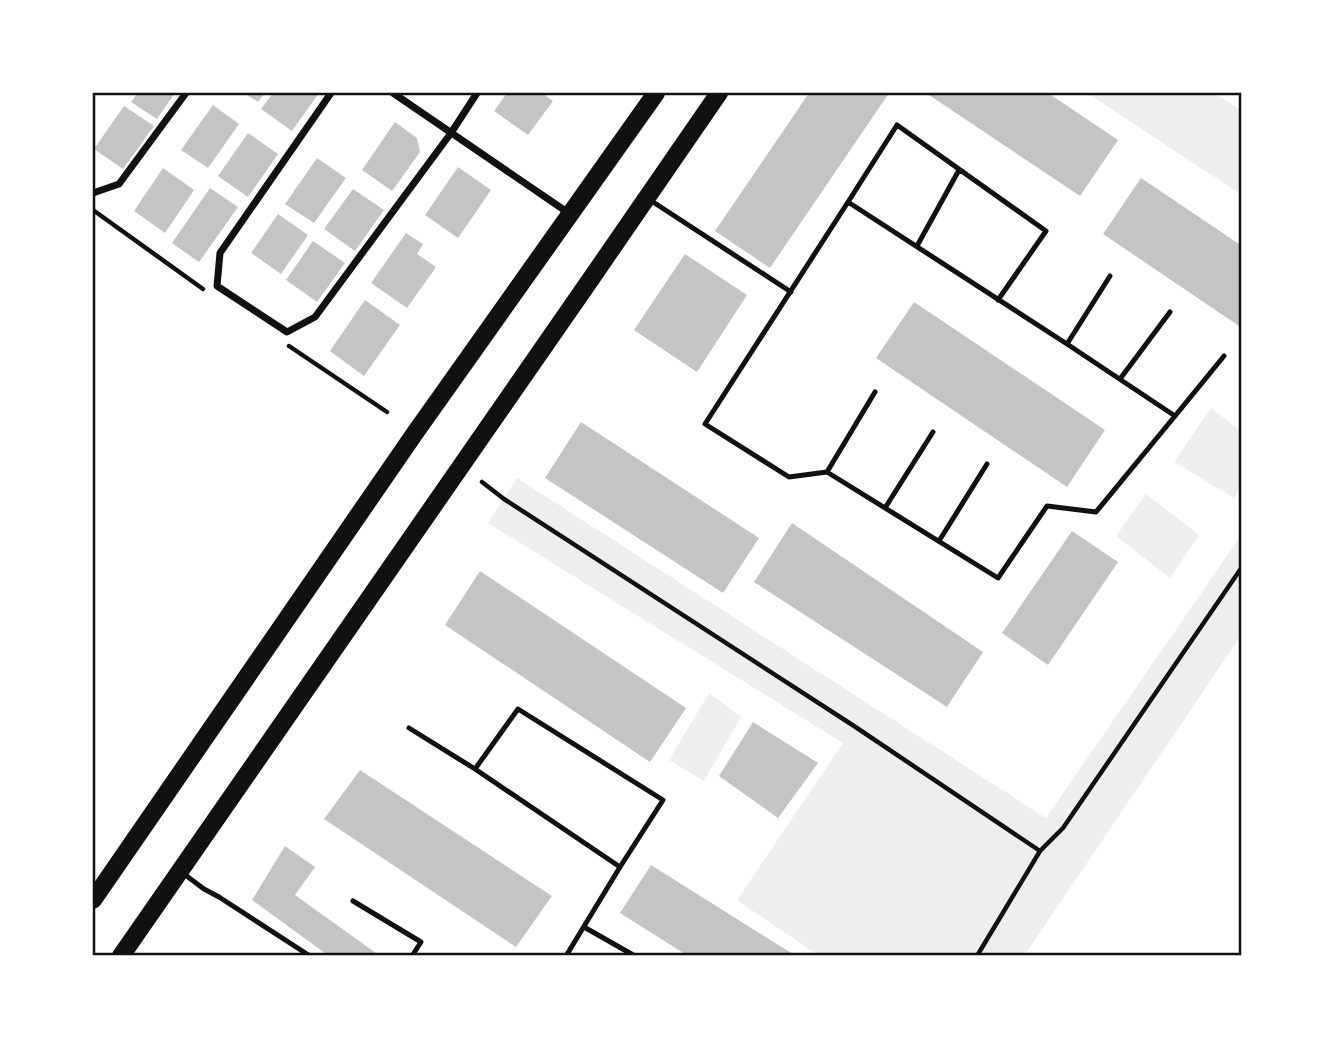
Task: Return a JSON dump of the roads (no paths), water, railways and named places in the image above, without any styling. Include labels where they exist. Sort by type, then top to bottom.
[{"type":"main road","points":[[93,900],[415,433],[656,93]]},
{"type":"main road","points":[[121,956],[719,93]]},
{"type":"street","points":[[93,193],[119,184],[186,93]]},
{"type":"street","points":[[331,93],[220,253],[217,286],[287,332],[315,317],[451,133],[477,93]]},
{"type":"street","points":[[393,93],[570,215]]},
{"type":"lane","points":[[998,300],[1046,231],[897,125],[705,424],[789,477],[827,472],[998,578],[1048,506],[1096,512],[1223,356]]},
{"type":"lane","points":[[917,246],[959,170]]},
{"type":"lane","points":[[647,198],[791,292]]},
{"type":"lane","points":[[848,202],[1175,416]]},
{"type":"lane","points":[[1067,344],[1110,275]]},
{"type":"lane","points":[[1120,379],[1170,312]]},
{"type":"lane","points":[[827,472],[874,392]]},
{"type":"lane","points":[[885,508],[933,432]]},
{"type":"lane","points":[[939,541],[987,464]]},
{"type":"lane","points":[[475,769],[518,709],[663,800],[566,956]]},
{"type":"lane","points":[[409,728],[620,867]]},
{"type":"lane","points":[[180,871],[310,956]]},
{"type":"lane","points":[[353,901],[421,942],[412,956]]},
{"type":"lane","points":[[584,927],[635,956]]}]
